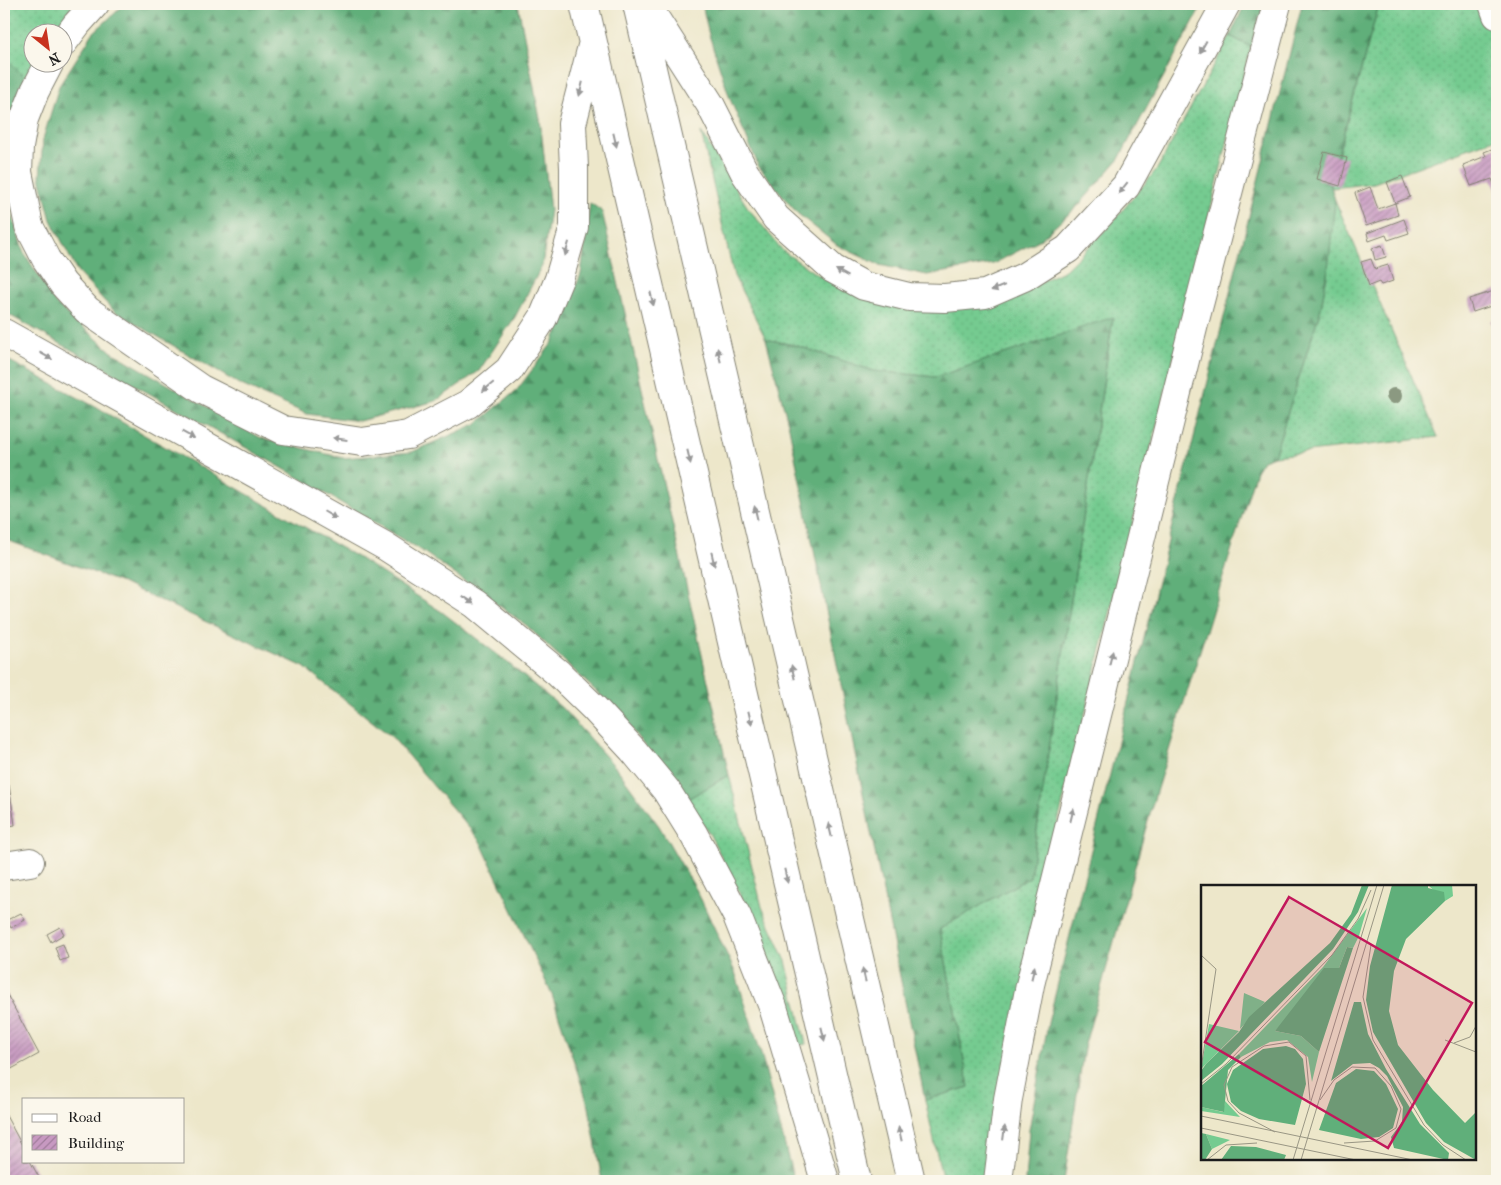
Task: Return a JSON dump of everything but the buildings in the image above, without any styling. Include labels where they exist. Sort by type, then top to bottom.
[{"type":"main road","points":[[72,31],[95,4]]},
{"type":"main road","points":[[584,4],[858,1181]]},
{"type":"main road","points":[[637,4],[911,1181]]},
{"type":"main road","points":[[646,4],[710,104],[745,172],[776,218],[833,269],[864,286],[909,297],[945,298],[985,294],[1024,277],[1068,249],[1126,186],[1226,4]]},
{"type":"main road","points":[[998,1181],[1008,1100],[1030,985],[1194,324],[1277,4]]},
{"type":"main road","points":[[1492,4],[1497,15]]},
{"type":"main road","points":[[44,72],[34,91],[24,119],[19,147],[18,172],[29,226],[46,259],[63,284],[87,310],[201,389],[283,430],[362,442],[408,435],[468,404],[509,370],[543,318],[559,279],[574,227],[572,124],[593,42]]},
{"type":"main road","points":[[4,333],[385,546],[475,604],[558,673],[594,708],[633,750],[666,790],[694,835],[737,916],[773,1006],[825,1181]]},
{"type":"green space","points":[[4,4],[75,4],[60,22],[22,22],[22,72],[28,72],[25,77],[4,56]]},
{"type":"green space","points":[[125,4],[518,4],[540,119],[550,210],[542,266],[515,317],[479,371],[436,401],[359,421],[307,414],[239,384],[114,311],[78,273],[51,220],[40,177],[43,139],[59,86],[68,72],[72,72],[72,66],[93,33]]},
{"type":"green space","points":[[702,4],[1203,4],[1119,159],[1079,205],[1041,239],[993,264],[927,275],[879,265],[837,245],[797,213],[759,167],[730,99],[709,35]]},
{"type":"green space","points":[[1245,4],[1264,4],[1251,47],[1230,36]]},
{"type":"green space","points":[[1302,4],[1379,4],[1330,183],[1335,200],[1328,269],[1321,308],[1274,456],[1263,460],[1256,471],[1156,792],[1084,1048],[1064,1181],[1025,1181],[1029,1130],[1048,1023]]},
{"type":"green space","points":[[1379,4],[1493,4],[1497,15],[1497,138],[1374,183],[1332,188],[1330,184]]},
{"type":"green space","points":[[1230,36],[1251,47],[1044,878],[986,1181],[943,1181],[925,1100],[969,1087],[940,929],[1030,877],[1113,318],[936,377],[874,371],[798,346],[766,339],[734,276],[701,132],[748,208],[783,251],[816,274],[856,294],[1002,300],[1065,270],[1105,231],[1157,169]]},
{"type":"green space","points":[[4,56],[25,77],[5,143],[9,204],[23,251],[56,304],[112,352],[261,438],[343,458],[412,452],[476,424],[517,390],[553,342],[581,274],[590,203],[602,211],[729,775],[686,800],[618,712],[526,625],[425,553],[293,474],[4,312]]},
{"type":"green space","points":[[1335,200],[1438,437],[1274,456],[1321,308],[1328,269]]},
{"type":"green space","points":[[1113,317],[1030,877],[940,929],[969,1087],[925,1100],[789,427],[766,339],[798,346],[874,371],[936,377]]},
{"type":"green space","points":[[4,358],[92,405],[357,557],[442,612],[502,658],[562,708],[618,770],[659,826],[697,891],[735,972],[761,1053],[794,1181],[602,1181],[589,1107],[552,995],[480,841],[393,738],[304,667],[122,583],[4,539]]},
{"type":"green space","points":[[729,775],[762,907],[786,961],[806,1044],[798,1046],[753,919],[709,833],[686,800]]}]
